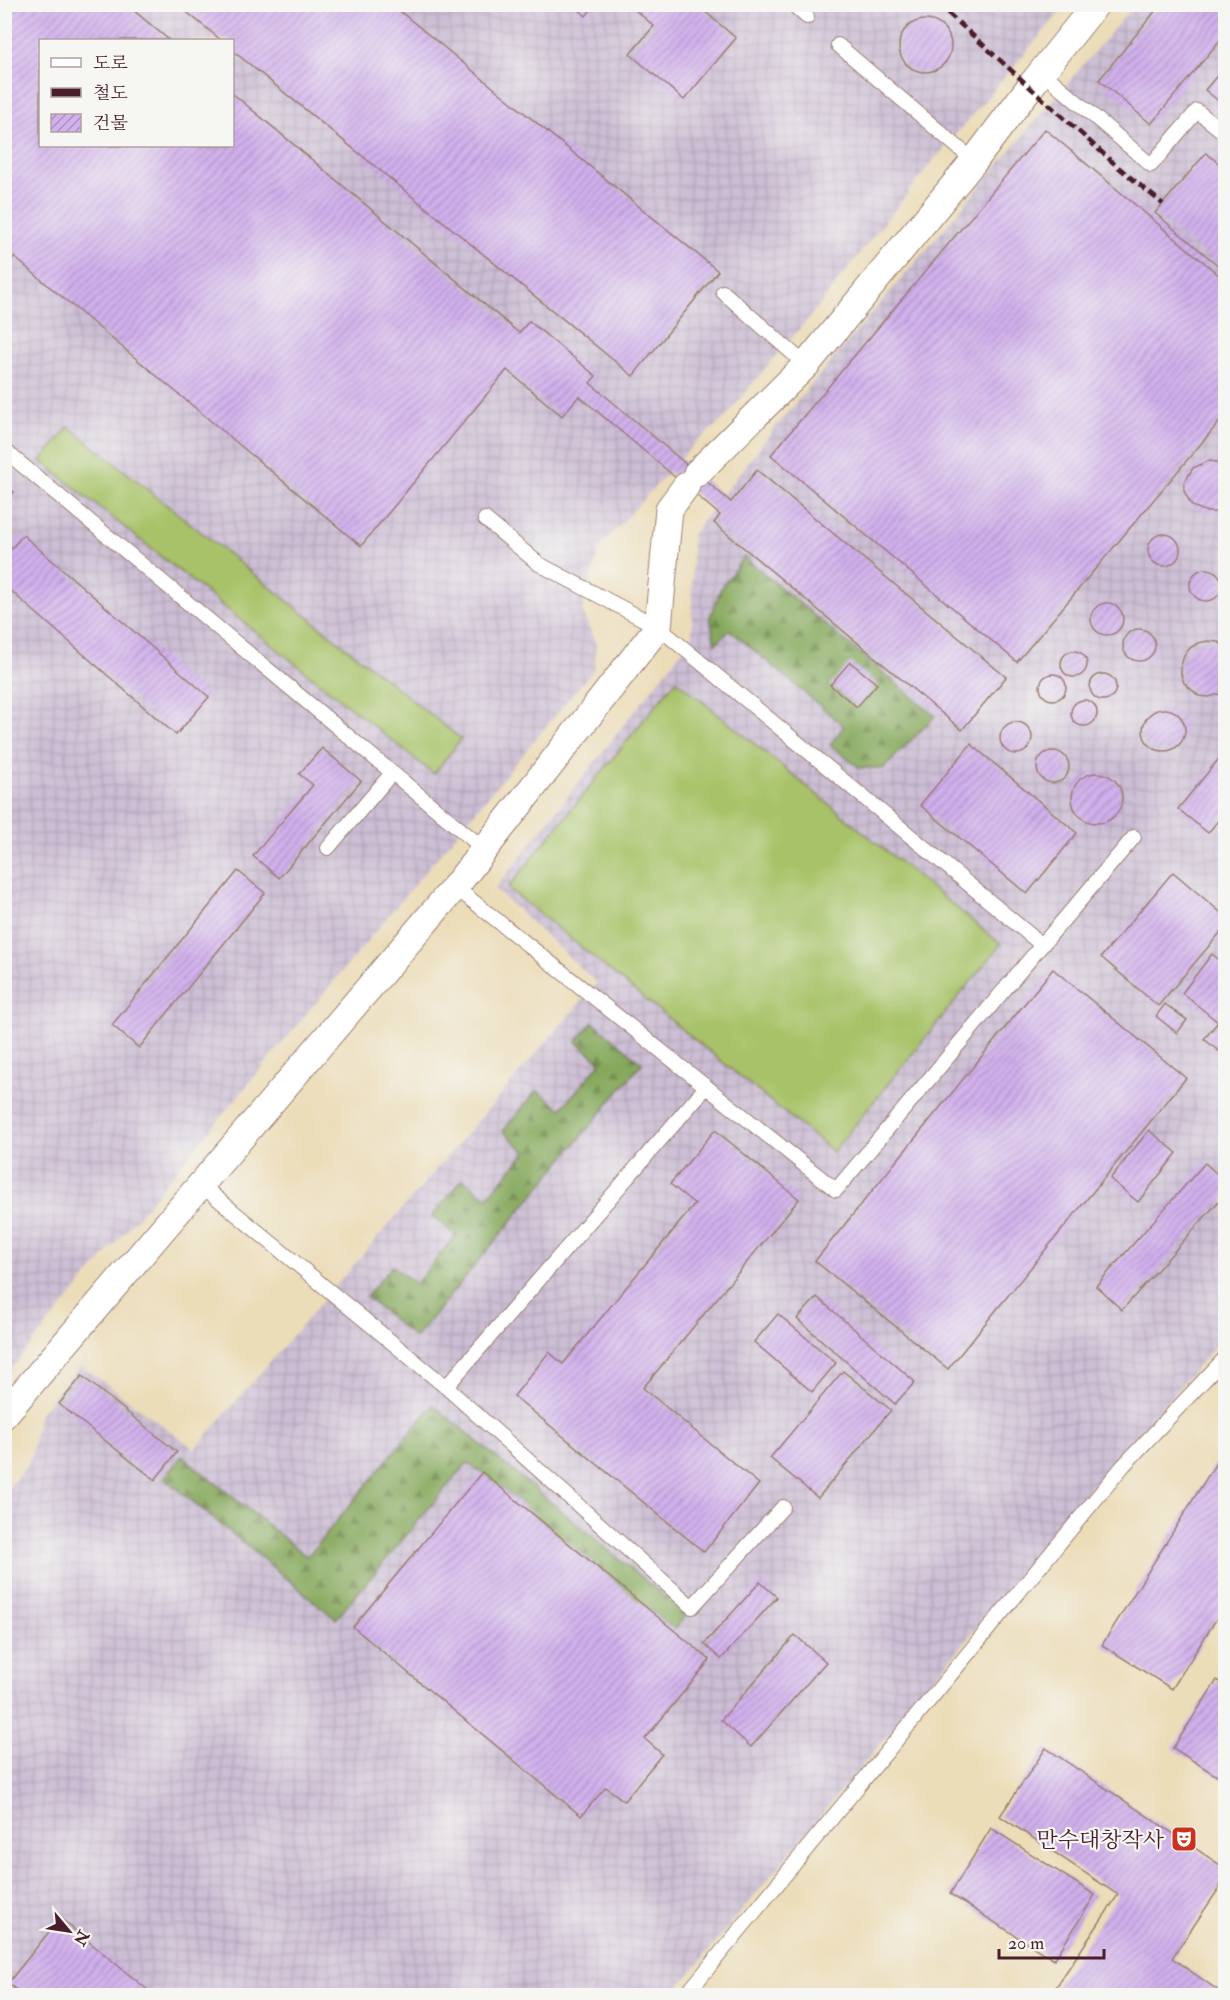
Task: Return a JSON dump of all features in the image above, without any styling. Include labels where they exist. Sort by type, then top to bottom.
[{"type":"street","points":[[4,1416],[455,887],[658,627],[669,509],[692,480],[806,365],[974,161],[1096,4]]},
{"type":"lane","points":[[792,4],[807,17]]},
{"type":"lane","points":[[838,45],[974,161]]},
{"type":"lane","points":[[1042,72],[1151,165],[1197,111],[1226,134]]},
{"type":"lane","points":[[723,292],[806,365]]},
{"type":"lane","points":[[4,450],[484,849]]},
{"type":"lane","points":[[485,519],[539,564],[658,627],[1042,945]]},
{"type":"lane","points":[[328,848],[392,773]]},
{"type":"lane","points":[[455,887],[836,1190],[1134,837]]},
{"type":"lane","points":[[446,1387],[706,1088]]},
{"type":"lane","points":[[201,1185],[446,1387],[692,1607],[783,1507]]},
{"type":"lane","points":[[685,1995],[1123,1466],[1226,1358]]},
{"type":"shaded area","points":[[4,5],[1066,5],[928,167],[810,317],[724,419],[693,445],[599,548],[582,611],[596,645],[594,669],[9,1371],[4,1367]]},
{"type":"shaded area","points":[[1134,5],[1225,5],[1225,1335],[1117,1458],[672,1995],[5,1996],[5,1492],[30,1462],[38,1415],[81,1366],[195,1449],[597,983],[495,889],[692,638],[692,535],[777,425]]},
{"type":"green space","points":[[69,427],[461,739],[434,774],[41,461]]},
{"type":"green space","points":[[744,557],[935,716],[884,768],[860,768],[830,745],[844,726],[730,630],[715,644],[710,617],[721,588]]},
{"type":"green space","points":[[676,680],[1001,944],[833,1152],[508,888]]},
{"type":"green space","points":[[593,1022],[642,1063],[415,1338],[366,1297],[392,1266],[416,1284],[456,1235],[432,1216],[463,1179],[487,1198],[526,1152],[503,1131],[537,1090],[561,1109],[601,1062],[576,1042]]},
{"type":"green space","points":[[433,1405],[687,1615],[673,1630],[482,1472],[467,1463],[336,1619],[164,1478],[182,1456],[307,1557]]},
{"type":"building","points":[[4,4],[126,4],[168,39],[39,39],[39,147],[234,147],[234,95],[519,333],[529,321],[596,376],[590,383],[731,502],[757,470],[1006,677],[962,730],[714,523],[720,515],[579,396],[562,416],[507,370],[361,546],[14,257],[4,268]]},
{"type":"building","points":[[177,4],[391,4],[718,271],[633,376],[234,52],[234,39],[220,39]]},
{"type":"building","points":[[573,4],[596,4],[586,16]]},
{"type":"building","points":[[628,4],[696,4],[736,38],[684,100],[630,54],[654,26]]},
{"type":"building","points":[[1161,4],[1226,4],[1226,33],[1151,124],[1099,80]]},
{"type":"building","points":[[925,20],[935,22],[943,28],[949,36],[951,46],[949,56],[943,64],[935,70],[925,72],[915,70],[907,64],[901,56],[899,46],[901,36],[907,28],[915,22]]},
{"type":"building","points":[[1226,65],[1226,107],[1205,90]]},
{"type":"building","points":[[1045,129],[1226,281],[1226,414],[1017,662],[771,455]]},
{"type":"building","points":[[1206,153],[1226,169],[1226,272],[1155,213]]},
{"type":"building","points":[[1208,461],[1217,462],[1226,467],[1226,507],[1216,512],[1207,512],[1192,506],[1184,491],[1184,483],[1193,468]]},
{"type":"building","points":[[4,484],[14,492],[4,504]]},
{"type":"building","points":[[1164,534],[1175,539],[1180,550],[1175,561],[1164,566],[1153,561],[1148,550],[1153,539]]},
{"type":"building","points":[[23,535],[209,697],[176,735],[4,585],[4,557]]},
{"type":"building","points":[[1206,569],[1217,574],[1222,585],[1217,596],[1206,601],[1195,596],[1190,585],[1195,574]]},
{"type":"building","points":[[1107,603],[1118,608],[1123,619],[1118,630],[1107,635],[1096,630],[1091,619],[1096,608]]},
{"type":"building","points":[[1139,629],[1150,634],[1155,645],[1150,656],[1139,661],[1128,656],[1123,645],[1128,634]]},
{"type":"building","points":[[1208,641],[1226,646],[1226,692],[1209,697],[1199,696],[1184,683],[1181,674],[1184,656],[1190,648]]},
{"type":"building","points":[[1074,651],[1083,655],[1087,664],[1083,673],[1074,677],[1065,673],[1061,664],[1065,655]]},
{"type":"building","points":[[850,662],[877,684],[857,707],[830,685]]},
{"type":"building","points":[[1053,674],[1062,678],[1066,687],[1062,696],[1053,700],[1044,696],[1040,687],[1044,678]]},
{"type":"building","points":[[1103,674],[1112,678],[1116,687],[1112,696],[1103,700],[1094,696],[1090,687],[1094,678]]},
{"type":"building","points":[[1084,700],[1093,704],[1097,713],[1093,722],[1084,726],[1075,722],[1071,713],[1075,704]]},
{"type":"building","points":[[1164,709],[1172,710],[1179,715],[1184,722],[1184,738],[1179,745],[1172,750],[1164,751],[1156,750],[1149,745],[1144,738],[1143,730],[1144,722],[1149,715],[1156,710]]},
{"type":"building","points":[[1016,722],[1027,727],[1032,738],[1027,749],[1016,754],[1005,749],[1000,738],[1005,727]]},
{"type":"building","points":[[971,744],[1077,833],[1027,894],[920,805]]},
{"type":"building","points":[[322,748],[361,781],[279,878],[253,856],[313,785],[299,774]]},
{"type":"building","points":[[1226,750],[1226,811],[1208,833],[1178,809]]},
{"type":"building","points":[[1053,751],[1064,756],[1069,767],[1064,778],[1053,783],[1042,778],[1037,767],[1042,756]]},
{"type":"building","points":[[1102,773],[1115,780],[1121,788],[1121,808],[1115,816],[1107,822],[1092,823],[1079,816],[1073,808],[1072,793],[1079,780],[1087,774]]},
{"type":"building","points":[[238,871],[265,893],[139,1048],[112,1025]]},
{"type":"building","points":[[1173,872],[1226,917],[1226,926],[1158,1006],[1101,957]]},
{"type":"building","points":[[1212,954],[1226,965],[1226,1057],[1204,1039],[1218,1022],[1182,993]]},
{"type":"building","points":[[1053,969],[1186,1078],[948,1369],[815,1261]]},
{"type":"building","points":[[1165,1004],[1187,1020],[1177,1033],[1156,1016]]},
{"type":"building","points":[[715,1130],[799,1199],[643,1388],[759,1484],[704,1552],[514,1396],[549,1352],[563,1364],[695,1204],[670,1184]]},
{"type":"building","points":[[1149,1130],[1177,1153],[1138,1202],[1110,1179]]},
{"type":"building","points":[[1205,1163],[1226,1182],[1226,1193],[1122,1310],[1096,1286]]},
{"type":"building","points":[[817,1297],[915,1382],[895,1404],[797,1319]]},
{"type":"building","points":[[778,1314],[836,1363],[812,1392],[754,1342]]},
{"type":"building","points":[[843,1371],[891,1410],[818,1498],[770,1458]]},
{"type":"building","points":[[82,1376],[177,1452],[155,1480],[59,1404]]},
{"type":"building","points":[[1226,1447],[1226,1604],[1172,1689],[1102,1645]]},
{"type":"building","points":[[482,1472],[710,1660],[645,1739],[662,1754],[624,1801],[606,1787],[581,1816],[353,1627]]},
{"type":"building","points":[[760,1582],[777,1597],[721,1659],[704,1644]]},
{"type":"building","points":[[795,1635],[826,1662],[751,1747],[721,1720]]},
{"type":"building","points":[[1217,1680],[1226,1686],[1226,1782],[1173,1748]]},
{"type":"building","points":[[1046,1748],[1226,1869],[1226,1878],[1172,1958],[1226,1996],[1050,1996],[1118,1895],[1000,1816]]},
{"type":"building","points":[[991,1828],[1095,1895],[1054,1960],[950,1894]]},
{"type":"building","points":[[60,1918],[155,1996],[23,1996],[8,1983]]},
{"type":"railway","points":[[938,4],[1118,167],[1163,204]]},
{"type":"place","name":"만수대창작사","points":[[1184,1839]]}]
